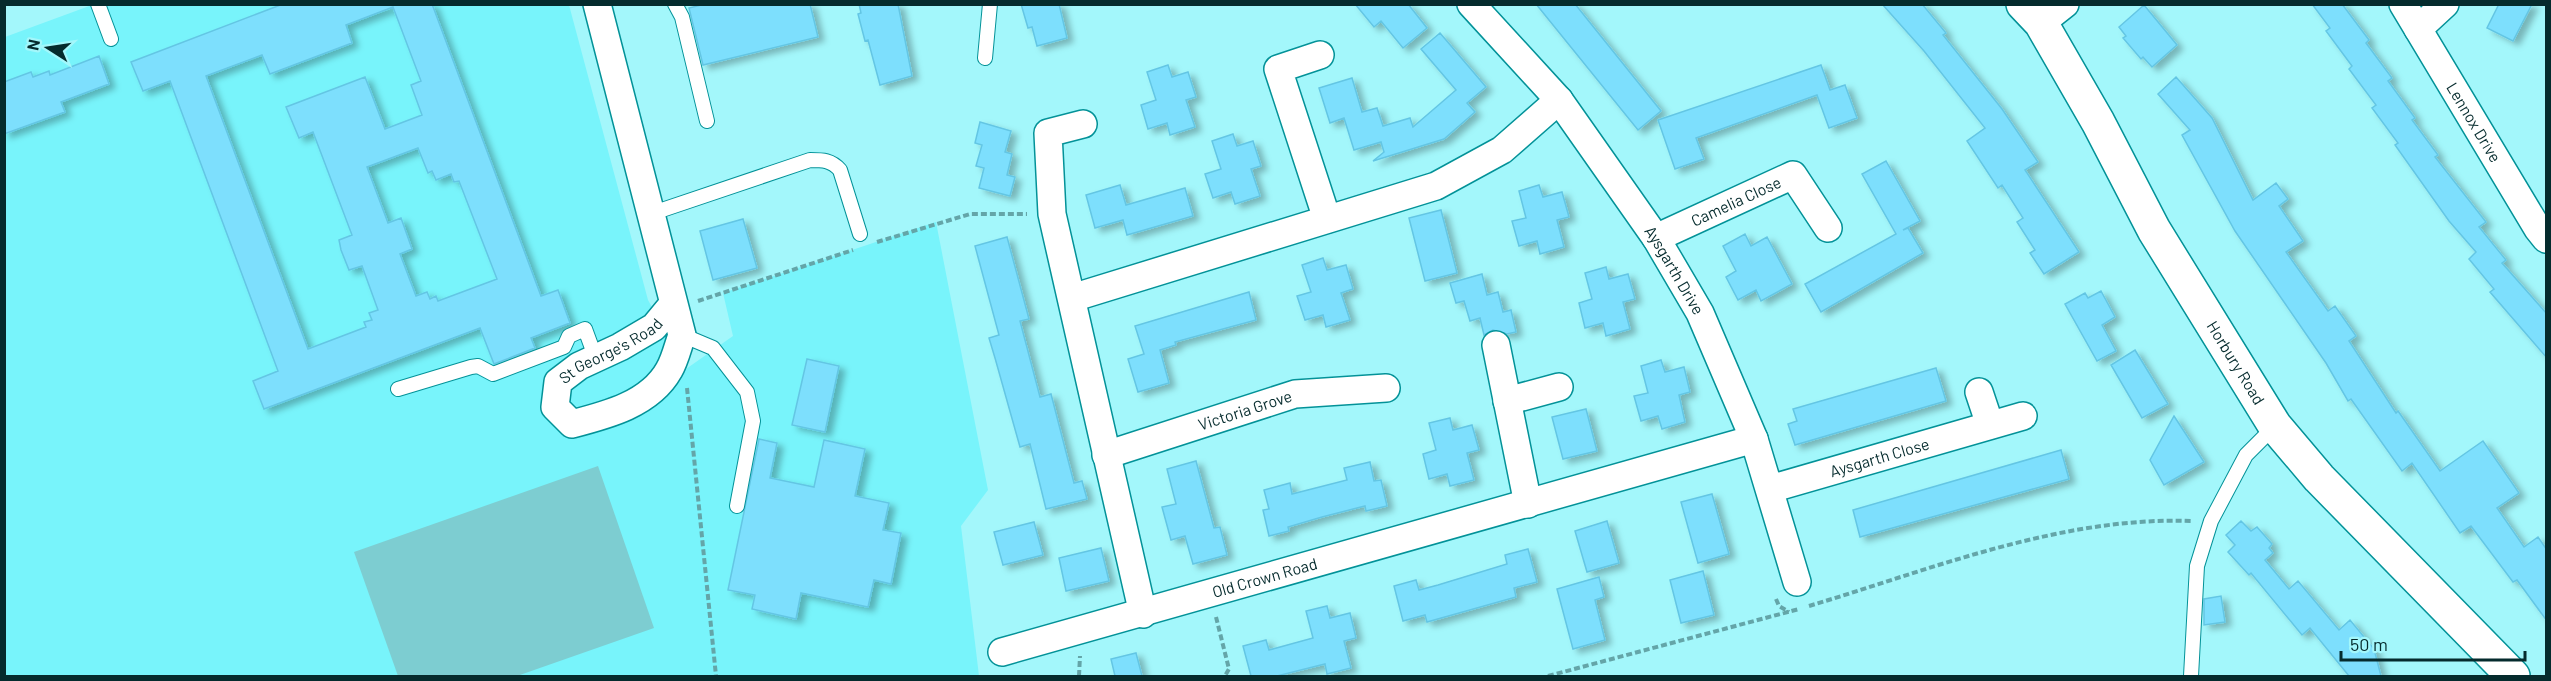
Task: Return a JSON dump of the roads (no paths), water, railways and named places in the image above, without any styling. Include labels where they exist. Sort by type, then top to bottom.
[{"type":"highway","name":"Horbury Road","points":[[2043,11],[2154,230],[2275,426],[2319,478],[2513,676]]},
{"type":"street","name":"St George's Road","points":[[597,4],[682,335],[669,372],[643,398],[612,413],[572,424],[555,406],[558,381],[579,366],[654,327],[673,304]]},
{"type":"street","name":"Aysgarth Drive","points":[[1471,4],[1559,100],[1656,238],[1700,313],[1754,439],[1797,582]]},
{"type":"street","name":"Lennox Drive","points":[[2403,4],[2544,229]]},
{"type":"street","points":[[2418,29],[2445,4]]},
{"type":"street","points":[[1320,55],[1278,69],[1327,219]]},
{"type":"street","points":[[1072,298],[1436,186],[1502,150],[1559,100]]},
{"type":"street","points":[[1083,124],[1048,133],[1052,214],[1143,614]]},
{"type":"street","name":"Camelia Close","points":[[1656,238],[1792,176],[1828,228]]},
{"type":"street","points":[[1496,345],[1528,504]]},
{"type":"street","points":[[1507,401],[1559,387]]},
{"type":"street","name":"Victoria Grove","points":[[1107,455],[1295,394],[1386,388]]},
{"type":"street","points":[[1978,392],[1990,425]]},
{"type":"street","name":"Aysgarth Close","points":[[1770,489],[2023,416]]},
{"type":"street","name":"Old Crown Road","points":[[1002,652],[1143,614],[1754,439]]},
{"type":"lane","points":[[98,4],[111,39]]},
{"type":"lane","points":[[675,4],[682,17],[707,121]]},
{"type":"lane","points":[[985,58],[990,4]]},
{"type":"lane","points":[[650,214],[810,160],[820,160],[834,163],[840,170],[860,234]]},
{"type":"lane","points":[[398,389],[471,367],[478,366],[493,374],[564,347],[569,336],[585,329],[596,359]]},
{"type":"lane","points":[[682,335],[713,348],[747,392],[753,421],[737,507]]},
{"type":"lane","points":[[2191,676],[2197,566],[2211,521],[2246,455],[2275,426]]}]
